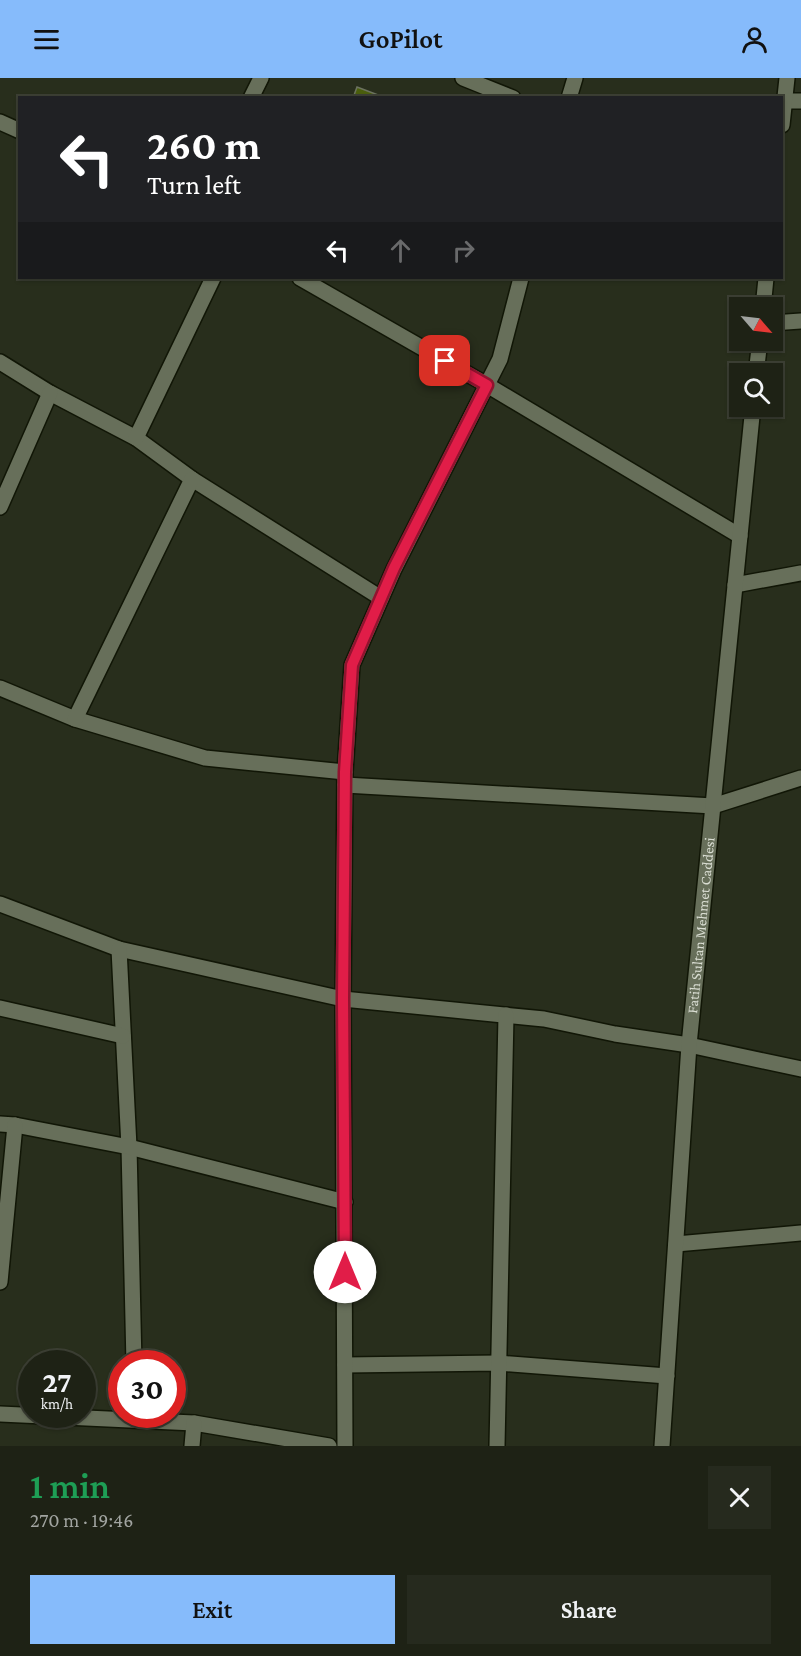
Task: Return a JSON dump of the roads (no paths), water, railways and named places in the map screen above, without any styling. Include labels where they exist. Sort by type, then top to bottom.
[{"type":"street","points":[[252,96],[261,78]]},
{"type":"street","points":[[463,78],[508,96]]},
{"type":"street","points":[[570,96],[575,78]]},
{"type":"street","points":[[783,113],[786,78]]},
{"type":"street","points":[[784,101],[801,101]]},
{"type":"street","points":[[0,122],[18,131]]},
{"type":"street","points":[[136,438],[213,279]]},
{"type":"street","points":[[302,279],[487,385],[740,536]]},
{"type":"street","points":[[345,1446],[343,999],[345,778],[352,665],[394,568],[500,359],[521,279]]},
{"type":"street","points":[[764,297],[766,279]]},
{"type":"street","points":[[783,322],[801,321]]},
{"type":"street","points":[[0,362],[50,393],[136,438],[192,479],[381,598]]},
{"type":"street","points":[[0,507],[50,393]]},
{"type":"street","name":"Fatih Sultan Mehmet Caddesi","points":[[662,1446],[689,1045],[752,417]]},
{"type":"street","points":[[75,719],[192,479]]},
{"type":"street","points":[[735,585],[801,573]]},
{"type":"street","points":[[0,688],[75,719],[205,758],[345,778],[713,806],[801,778]]},
{"type":"street","points":[[0,904],[119,949],[343,999],[544,1019],[615,1034],[689,1045],[801,1069]]},
{"type":"street","points":[[119,949],[129,1147],[134,1350]]},
{"type":"street","points":[[0,1008],[123,1035]]},
{"type":"street","points":[[497,1446],[506,1015]]},
{"type":"street","points":[[0,1282],[7,1124],[129,1147],[345,1202]]},
{"type":"street","points":[[676,1244],[801,1233]]},
{"type":"street","points":[[345,1365],[498,1363],[667,1376]]},
{"type":"street","points":[[0,1414],[108,1417]]},
{"type":"street","points":[[186,1422],[329,1446]]},
{"type":"street","points":[[192,1446],[194,1423]]}]
